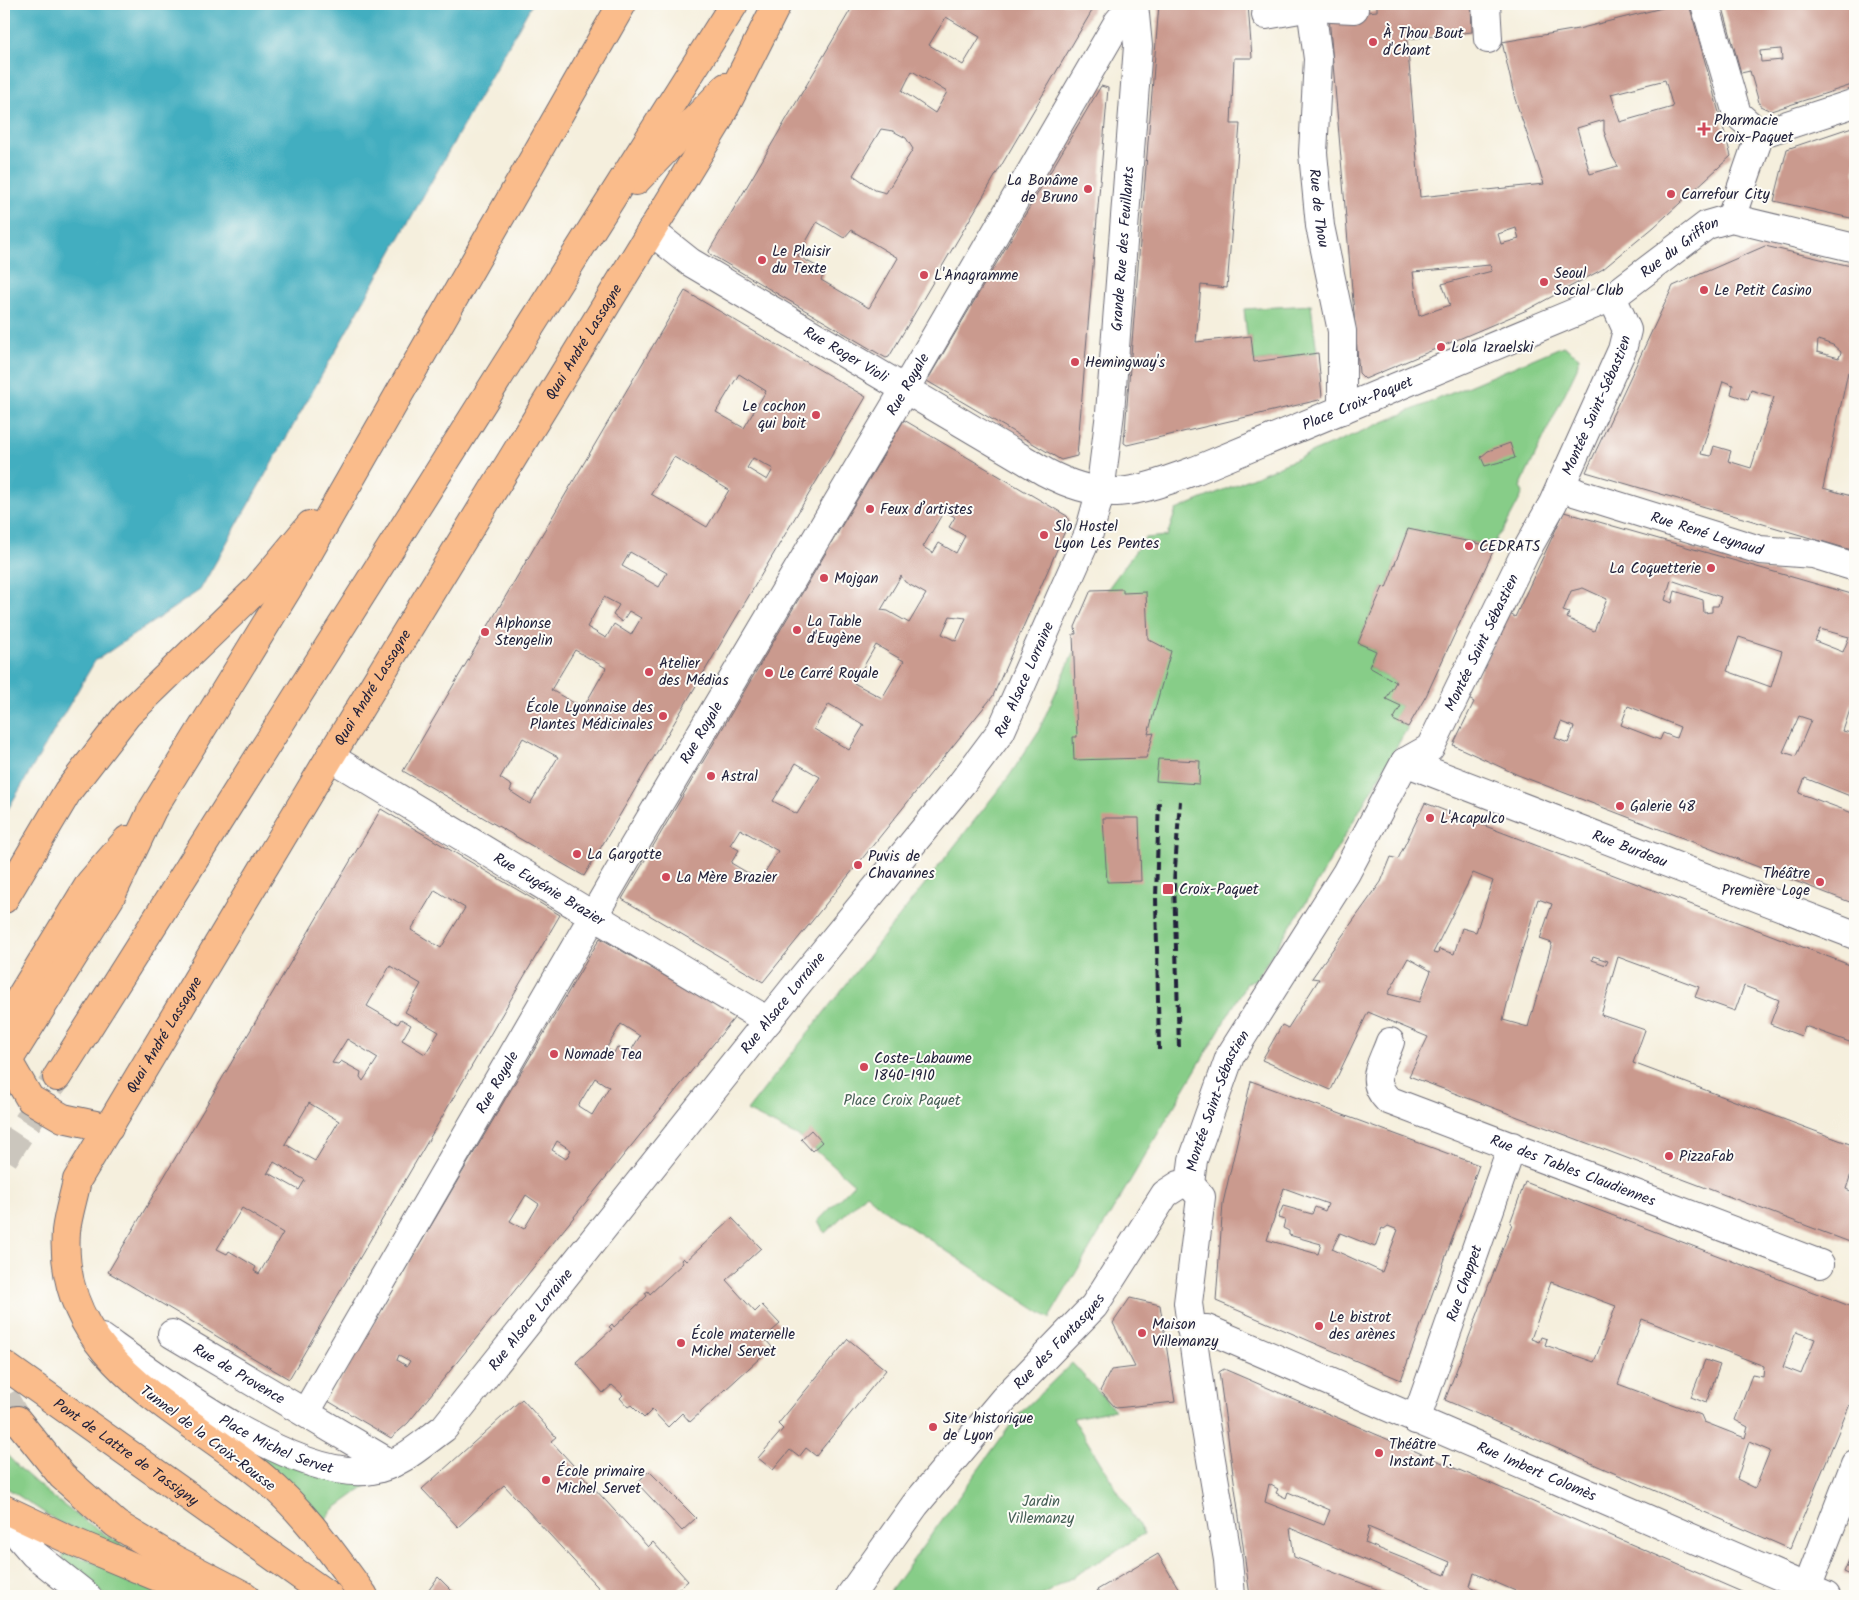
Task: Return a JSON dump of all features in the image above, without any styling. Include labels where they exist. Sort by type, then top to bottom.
[{"type":"main road","points":[[109,1128],[63,1118],[30,1099],[6,1067],[110,898],[152,810],[290,586],[622,4]]},
{"type":"main road","name":"Quai André Lassagne","points":[[57,1077],[734,4]]},
{"type":"main road","name":"Quai André Lassagne","points":[[88,1328],[75,1304],[68,1276],[66,1231],[77,1180],[330,757],[716,126],[750,62],[777,4]]},
{"type":"main road","name":"Quai André Lassagne","points":[[596,223],[750,62]]},
{"type":"main road","points":[[4,899],[68,791],[127,715],[256,590],[353,473]]},
{"type":"main road","points":[[4,1024],[90,883],[152,810]]},
{"type":"main road","name":"Tunnel de la Croix-Rousse","points":[[88,1328],[114,1363],[135,1382],[264,1478],[312,1525],[364,1596]]},
{"type":"main road","name":"Pont de Lattre de Tassigny","points":[[4,1365],[329,1596]]},
{"type":"main road","points":[[17,1420],[62,1476],[116,1524],[174,1560],[245,1596]]},
{"type":"main road","points":[[4,1509],[74,1542],[203,1596]]},
{"type":"street","name":"Rue Royale","points":[[306,1412],[594,915],[905,389],[1113,30],[1133,4]]},
{"type":"street","name":"Grande Rue des Feuillants","points":[[1100,492],[1110,413],[1138,46],[1133,4]]},
{"type":"street","points":[[1486,4],[1488,39]]},
{"type":"street","points":[[1706,4],[1736,114],[1760,134],[1855,103]]},
{"type":"street","points":[[1266,15],[1311,6],[1354,9]]},
{"type":"street","name":"Rue de Thou","points":[[1311,6],[1318,59],[1313,153],[1320,226],[1342,330],[1342,410]]},
{"type":"street","name":"Rue du Griffon","points":[[1612,297],[1707,225],[1732,218],[1760,134]]},
{"type":"street","points":[[1732,218],[1855,248]]},
{"type":"street","name":"Rue Roger Violi","points":[[651,231],[690,262],[1045,472],[1070,485],[1100,492]]},
{"type":"street","name":"Place Croix-Paquet","points":[[1100,492],[1120,493],[1151,487],[1342,410],[1538,326],[1612,297]]},
{"type":"street","name":"Montée Saint-Sébastien","points":[[1561,485],[1624,344],[1627,330],[1612,297]]},
{"type":"street","name":"Rue René Leynaud","points":[[1561,485],[1577,493],[1760,550],[1813,554],[1855,567]]},
{"type":"street","name":"Montée Saint Sébastien","points":[[1405,762],[1430,748],[1525,553],[1561,485]]},
{"type":"street","name":"Rue Alsace Lorraine","points":[[392,1464],[444,1428],[768,1021],[956,791],[1001,732],[1089,533],[1100,492]]},
{"type":"street","name":"Rue Eugénie Brazier","points":[[330,757],[768,1021]]},
{"type":"street","name":"Montée Saint-Sébastien","points":[[1231,1596],[1228,1560],[1188,1303],[1201,1197],[1190,1184],[1193,1160],[1230,1056],[1346,872],[1405,762]]},
{"type":"street","name":"Rue Burdeau","points":[[1405,762],[1855,935]]},
{"type":"street","name":"Rue des Tables Claudiennes","points":[[1390,1042],[1376,1078],[1378,1090],[1388,1100],[1820,1264]]},
{"type":"street","name":"Rue Chappet","points":[[1416,1420],[1512,1146]]},
{"type":"street","name":"Rue des Fantasques","points":[[850,1596],[915,1505],[1004,1399],[1094,1306],[1166,1194],[1179,1185],[1190,1184]]},
{"type":"street","name":"Place Michel Servet","points":[[88,1328],[160,1379],[258,1440],[309,1461],[340,1469],[371,1470],[392,1464]]},
{"type":"street","name":"Rue Imbert Colomès","points":[[1191,1329],[1207,1329],[1816,1592]]},
{"type":"street","name":"Rue de Provence","points":[[172,1334],[306,1412]]},
{"type":"street","name":"Place Michel Servet","points":[[306,1412],[392,1464]]},
{"type":"street","points":[[1816,1592],[1855,1464]]},
{"type":"street","points":[[4,1519],[34,1554],[87,1596]]},
{"type":"green space","points":[[1311,305],[1317,353],[1254,362],[1251,336],[1247,336],[1244,309]]},
{"type":"green space","name":"Place Croix Paquet","points":[[1563,346],[1579,357],[1577,368],[1520,487],[1523,493],[1504,529],[1496,538],[1495,547],[1408,529],[1386,588],[1383,587],[1358,643],[1376,651],[1369,667],[1396,682],[1387,699],[1401,706],[1394,720],[1408,727],[1308,899],[1256,979],[1247,983],[1049,1318],[887,1212],[866,1194],[825,1233],[818,1221],[854,1184],[803,1139],[747,1111],[1010,775],[1038,732],[1093,609],[1145,538],[1167,536],[1176,510]]},
{"type":"green space","name":"Jardin Villemanzy","points":[[1072,1363],[1115,1410],[1073,1418],[1144,1534],[1041,1596],[887,1596],[1017,1416]]},
{"type":"green space","points":[[251,1449],[351,1483],[369,1484],[334,1509],[323,1522],[316,1509],[308,1509],[248,1451]]},
{"type":"green space","points":[[4,1452],[36,1483],[70,1510],[144,1558],[58,1522],[7,1488],[4,1485]]},
{"type":"green space","points":[[67,1552],[179,1596],[106,1596],[63,1562],[62,1554]]},
{"type":"water","points":[[4,4],[532,4],[200,590],[95,661],[4,816]]},
{"type":"building","points":[[854,4],[1096,4],[889,357],[886,358],[710,254],[709,251]],"holes":[[[946,17],[980,37],[963,65],[929,45]],[[912,71],[947,92],[935,113],[902,91]],[[881,129],[893,131],[906,138],[913,149],[886,193],[875,190],[853,175]],[[817,222],[844,238],[851,230],[898,258],[869,308],[821,280],[825,271],[798,256]]]},
{"type":"building","points":[[1159,4],[1248,4],[1252,58],[1234,58],[1231,124],[1240,124],[1227,288],[1201,285],[1196,342],[1251,336],[1254,362],[1318,353],[1322,397],[1319,400],[1127,445],[1124,443]]},
{"type":"building","points":[[1377,4],[1471,4],[1472,32],[1407,39],[1420,197],[1544,184],[1515,99],[1502,42],[1578,29],[1678,4],[1689,4],[1731,156],[1654,227],[1603,269],[1527,310],[1365,379],[1359,373],[1329,16],[1377,11]],"holes":[[[1665,80],[1673,107],[1620,122],[1611,94]],[[1604,120],[1604,131],[1612,156],[1618,166],[1590,174],[1577,128]],[[1516,228],[1519,239],[1501,244],[1498,234]],[[1490,265],[1492,271],[1442,284],[1450,305],[1419,316],[1413,272]]]},
{"type":"building","points":[[1722,4],[1855,4],[1855,84],[1771,111],[1760,106],[1750,71],[1741,73]],"holes":[[[1781,49],[1782,60],[1761,62],[1760,51]]]},
{"type":"building","points":[[1101,86],[1108,88],[1077,456],[1061,460],[927,381]]},
{"type":"building","points":[[1855,126],[1855,219],[1774,201],[1787,149]]},
{"type":"building","points":[[1765,246],[1855,267],[1855,374],[1848,372],[1823,488],[1851,496],[1855,480],[1855,551],[1586,472],[1673,286]],"holes":[[[1818,340],[1833,345],[1841,352],[1839,358],[1817,352]],[[1723,381],[1733,385],[1731,394],[1748,400],[1751,390],[1774,397],[1751,468],[1728,461],[1731,451],[1714,446],[1711,456],[1701,454]]]},
{"type":"building","points":[[685,291],[866,397],[584,876],[403,771]],"holes":[[[739,374],[766,391],[744,428],[716,412]],[[674,457],[729,490],[707,527],[651,494]],[[753,458],[773,469],[767,480],[747,468]],[[630,552],[667,573],[659,587],[622,566]],[[604,597],[619,605],[613,615],[622,622],[629,611],[641,618],[631,635],[614,624],[606,638],[587,627]],[[575,650],[606,668],[583,708],[551,690]],[[523,738],[558,757],[530,804],[510,791],[512,786],[500,778]]]},
{"type":"building","points":[[904,420],[1067,516],[1069,522],[993,696],[763,982],[622,899]],"holes":[[[944,511],[955,517],[949,527],[965,536],[956,553],[939,543],[933,553],[923,547]],[[901,576],[905,582],[926,594],[909,623],[888,611],[881,610]],[[950,616],[966,618],[956,641],[942,634]],[[876,645],[904,661],[882,698],[854,683]],[[829,704],[864,725],[849,750],[814,729]],[[796,763],[820,777],[797,814],[773,801]],[[740,829],[778,851],[760,880],[731,863],[739,850],[730,845]]]},
{"type":"building","points":[[1510,443],[1515,458],[1485,466],[1481,457],[1488,451]]},
{"type":"building","points":[[1564,512],[1855,595],[1855,694],[1843,731],[1855,734],[1855,798],[1805,778],[1799,793],[1855,814],[1855,904],[1518,775],[1453,745],[1474,702],[1467,698],[1508,613],[1515,617]],"holes":[[[1671,580],[1721,597],[1718,606],[1712,606],[1712,612],[1704,613],[1703,600],[1675,591],[1672,603],[1665,600]],[[1583,588],[1607,599],[1594,631],[1567,618],[1569,613],[1563,611],[1571,591]],[[1820,629],[1849,637],[1843,652],[1815,641]],[[1739,637],[1782,651],[1771,687],[1727,671]],[[1628,706],[1680,727],[1676,738],[1663,733],[1660,740],[1621,725]],[[1799,716],[1811,720],[1796,756],[1783,752]],[[1561,722],[1574,727],[1568,743],[1555,738]]]},
{"type":"building","points":[[1408,529],[1495,547],[1426,696],[1408,727],[1393,720],[1401,706],[1386,699],[1396,682],[1369,667],[1376,651],[1358,643],[1383,587],[1386,588]]},
{"type":"building","points":[[1123,589],[1123,593],[1146,592],[1148,639],[1171,651],[1148,734],[1154,733],[1146,758],[1074,760],[1073,737],[1077,737],[1073,634],[1076,634],[1075,627],[1091,590]]},
{"type":"building","points":[[1158,759],[1200,761],[1199,784],[1156,781]]},
{"type":"building","points":[[1425,803],[1855,967],[1855,1044],[1805,1026],[1801,1036],[1770,1024],[1779,1000],[1744,986],[1735,1011],[1695,997],[1699,987],[1618,957],[1601,1015],[1645,1030],[1633,1063],[1855,1146],[1855,1162],[1846,1189],[1855,1193],[1855,1244],[1409,1076],[1428,1037],[1368,1012],[1331,1090],[1262,1060],[1282,1025],[1288,1028],[1319,979],[1312,978],[1381,882],[1391,857],[1398,859]],"holes":[[[1473,873],[1493,881],[1476,932],[1462,928],[1454,954],[1439,949],[1438,954],[1433,953]],[[1538,899],[1552,904],[1540,939],[1552,943],[1528,1027],[1503,1020],[1514,976]],[[1593,956],[1608,961],[1606,965],[1592,960]],[[1408,958],[1431,971],[1419,1002],[1388,994]]]},
{"type":"building","points":[[381,809],[560,915],[289,1379],[108,1272]],"holes":[[[435,890],[465,908],[441,948],[411,930]],[[390,966],[421,984],[405,1012],[439,1032],[425,1054],[402,1040],[411,1025],[401,1019],[398,1024],[367,1006]],[[347,1039],[378,1058],[363,1081],[360,1077],[361,1072],[341,1061],[338,1064],[332,1063]],[[309,1103],[339,1121],[315,1161],[285,1144]],[[274,1162],[305,1180],[299,1190],[269,1173],[267,1174]],[[242,1208],[283,1233],[259,1274],[254,1271],[256,1267],[229,1251],[227,1254],[217,1249]]]},
{"type":"building","points":[[1103,818],[1139,818],[1141,881],[1107,882]]},
{"type":"building","points":[[600,938],[735,1017],[408,1423],[391,1438],[328,1401]],"holes":[[[621,1024],[640,1036],[629,1054],[617,1047],[614,1053],[606,1049]],[[595,1078],[609,1087],[592,1115],[578,1106]],[[557,1141],[571,1150],[566,1159],[552,1150]],[[526,1195],[539,1204],[524,1229],[510,1221]],[[399,1355],[410,1361],[407,1366],[397,1360]]]},
{"type":"building","points":[[1251,1081],[1479,1165],[1401,1380],[1216,1301],[1223,1203]],"holes":[[[1284,1188],[1328,1204],[1325,1211],[1315,1207],[1312,1214],[1283,1206],[1278,1218],[1285,1220],[1283,1228],[1289,1231],[1289,1235],[1321,1244],[1318,1254],[1267,1240]],[[1388,1226],[1398,1230],[1382,1272],[1332,1249],[1340,1233],[1375,1247],[1382,1228],[1384,1229]]]},
{"type":"building","points":[[811,1130],[822,1142],[812,1151],[801,1139]]},
{"type":"building","points":[[1525,1182],[1855,1308],[1855,1392],[1790,1549],[1445,1400],[1512,1224],[1510,1223]],"holes":[[[1551,1282],[1616,1306],[1594,1362],[1545,1345],[1547,1339],[1541,1337],[1539,1342],[1531,1339]],[[1642,1319],[1764,1366],[1763,1377],[1752,1375],[1735,1420],[1748,1427],[1745,1438],[1704,1422],[1701,1415],[1618,1384]],[[1796,1332],[1815,1339],[1801,1374],[1783,1367]],[[1749,1442],[1770,1451],[1755,1488],[1737,1479]]]},
{"type":"building","points":[[732,1218],[761,1248],[726,1280],[755,1312],[762,1305],[780,1324],[764,1338],[772,1347],[690,1422],[682,1413],[668,1427],[652,1410],[644,1418],[631,1405],[628,1407],[620,1398],[623,1395],[612,1385],[603,1393],[576,1362],[612,1329],[609,1327],[612,1324],[614,1327],[647,1296],[645,1293],[648,1291],[650,1294],[683,1263],[681,1260],[683,1258],[686,1261]]},
{"type":"building","points":[[1130,1298],[1160,1305],[1175,1402],[1116,1408],[1100,1391],[1111,1370],[1135,1367],[1113,1323]]},
{"type":"building","points":[[848,1339],[886,1370],[816,1456],[806,1448],[799,1457],[790,1450],[773,1470],[758,1458],[783,1429],[778,1424]]},
{"type":"building","points":[[1705,1360],[1720,1365],[1706,1403],[1691,1397]]},
{"type":"building","points":[[1224,1369],[1751,1596],[1527,1596],[1474,1573],[1470,1586],[1494,1596],[1449,1596],[1290,1528],[1294,1557],[1395,1596],[1250,1596],[1219,1372]],"holes":[[[1269,1484],[1278,1489],[1276,1493],[1286,1498],[1288,1492],[1330,1510],[1324,1525],[1265,1502]],[[1368,1527],[1450,1562],[1445,1575],[1365,1543],[1369,1530]]]},
{"type":"building","points":[[522,1399],[556,1437],[551,1441],[648,1547],[653,1542],[688,1581],[670,1596],[606,1596],[504,1485],[458,1527],[422,1489]]},
{"type":"building","points":[[649,1471],[696,1518],[682,1531],[637,1483]]},
{"type":"building","points":[[1855,1545],[1855,1577],[1844,1572]]},
{"type":"building","points":[[1158,1554],[1183,1596],[1093,1596],[1099,1593],[1097,1590]]},
{"type":"building","points":[[438,1577],[457,1596],[428,1596],[426,1594]]},
{"type":"tunnel","points":[[4,1158],[57,1077]]},
{"type":"tunnel","points":[[4,1397],[17,1420]]},
{"type":"railway","points":[[1159,798],[1156,898],[1159,1050]]},
{"type":"railway","points":[[1179,1047],[1174,882],[1180,801]]},
{"type":"place","name":"À Thou Bout d'Chant","points":[[1373,42]]},
{"type":"place","name":"Pharmacie Croix-Paquet","points":[[1704,129]]},
{"type":"place","name":"La Bonâme de Bruno","points":[[1088,189]]},
{"type":"place","name":"Carrefour City","points":[[1671,194]]},
{"type":"place","name":"Le Plaisir du Texte","points":[[762,260]]},
{"type":"place","name":"L'Anagramme","points":[[924,275]]},
{"type":"place","name":"Seoul Social Club","points":[[1544,282]]},
{"type":"place","name":"Le Petit Casino","points":[[1704,290]]},
{"type":"place","name":"Lola Izraelski","points":[[1441,347]]},
{"type":"place","name":"Hemingway's","points":[[1075,362]]},
{"type":"place","name":"Le cochon qui boit","points":[[816,415]]},
{"type":"place","name":"Feux d’artistes","points":[[870,509]]},
{"type":"place","name":"Slo Hostel Lyon Les Pentes","points":[[1044,535]]},
{"type":"place","name":"CEDRATS","points":[[1469,546]]},
{"type":"place","name":"La Coquetterie","points":[[1711,568]]},
{"type":"place","name":"Mojgan","points":[[824,578]]},
{"type":"place","name":"La Table d'Eugène","points":[[797,630]]},
{"type":"place","name":"Alphonse Stengelin","points":[[485,632]]},
{"type":"place","name":"Atelier des Médias","points":[[649,672]]},
{"type":"place","name":"Le Carré Royale","points":[[769,673]]},
{"type":"place","name":"École Lyonnaise des Plantes Médicinales","points":[[663,716]]},
{"type":"place","name":"Astral","points":[[711,776]]},
{"type":"place","name":"Galerie 48","points":[[1620,806]]},
{"type":"place","name":"L'Acapulco","points":[[1430,818]]},
{"type":"place","name":"La Gargotte","points":[[577,854]]},
{"type":"place","name":"Puvis de Chavannes","points":[[858,865]]},
{"type":"place","name":"La Mère Brazier","points":[[666,877]]},
{"type":"place","name":"Théâtre Première Loge","points":[[1820,882]]},
{"type":"place","name":"Croix-Paquet","points":[[1168,889]]},
{"type":"place","name":"Nomade Tea","points":[[554,1054]]},
{"type":"place","name":"Coste-Labaume 1840-1910","points":[[864,1067]]},
{"type":"place","name":"PizzaFab","points":[[1669,1156]]},
{"type":"place","name":"Le bistrot des arènes","points":[[1319,1326]]},
{"type":"place","name":"Maison Villemanzy","points":[[1142,1333]]},
{"type":"place","name":"École maternelle Michel Servet","points":[[681,1343]]},
{"type":"place","name":"Site historique de Lyon","points":[[933,1427]]},
{"type":"place","name":"Théâtre Instant T.","points":[[1379,1453]]},
{"type":"place","name":"École primaire Michel Servet","points":[[546,1480]]}]
